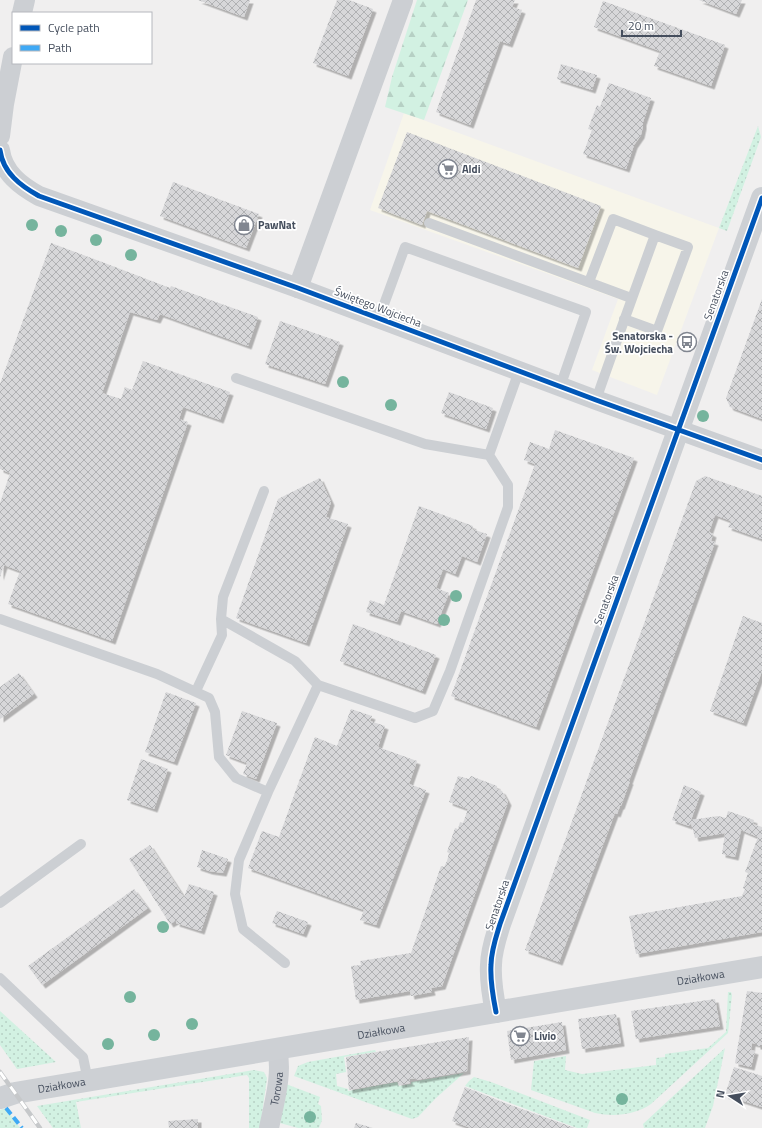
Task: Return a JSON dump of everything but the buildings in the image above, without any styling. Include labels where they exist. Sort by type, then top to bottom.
[{"type":"street","points":[[22,12],[25,0]]},
{"type":"street","points":[[298,288],[403,0]]},
{"type":"street","points":[[0,136],[12,62]]},
{"type":"street","name":"Świętego Wojciecha","points":[[0,153],[6,168],[16,180],[40,196],[298,288],[560,387],[762,460]]},
{"type":"street","name":"Senatorska","points":[[496,1012],[490,964],[496,936],[762,198]]},
{"type":"street","name":"Działkowa","points":[[0,1098],[15,1093],[762,967]]},
{"type":"street","name":"Torowa","points":[[269,1128],[278,1072],[279,1059],[277,1049]]},
{"type":"lane","points":[[589,282],[613,219],[688,247],[657,331],[624,319]]},
{"type":"lane","points":[[429,223],[631,298]]},
{"type":"lane","points":[[596,400],[631,298],[655,235]]},
{"type":"lane","points":[[379,318],[405,247],[586,312],[560,387]]},
{"type":"lane","points":[[489,455],[519,371]]},
{"type":"lane","points":[[221,619],[295,661],[318,685],[415,718],[432,711],[450,671],[508,506],[508,485],[489,455],[425,444],[236,378]]},
{"type":"lane","points":[[196,691],[222,635],[221,619],[223,597],[264,491]]},
{"type":"lane","points":[[0,619],[157,674],[209,698],[215,712],[218,756],[236,778],[268,792]]},
{"type":"lane","points":[[285,963],[243,928],[235,894],[239,860],[268,792],[318,685]]},
{"type":"lane","points":[[0,903],[81,844]]},
{"type":"lane","points":[[0,978],[82,1057],[88,1081]]},
{"type":"shaded area","points":[[404,113],[719,228],[657,395],[592,370],[618,299],[370,210]]},
{"type":"green space","points":[[417,0],[468,0],[424,120],[385,107],[392,77]]},
{"type":"green space","points":[[758,126],[761,137],[727,231],[719,228]]},
{"type":"green space","points":[[728,992],[731,992],[732,995],[728,1033],[645,1108],[631,1113],[617,1115],[595,1113],[531,1090],[534,1061],[566,1056],[565,1070],[582,1074],[656,1065],[656,1058],[665,1057],[665,1054],[708,1048],[726,1032]]},
{"type":"green space","points":[[0,1011],[56,1062],[17,1069],[0,1045]]},
{"type":"green space","points":[[725,1048],[713,1106],[705,1128],[644,1128],[643,1124]]},
{"type":"green space","points":[[375,1050],[376,1052],[344,1057],[346,1072],[336,1074],[337,1086],[348,1089],[348,1091],[397,1082],[399,1086],[411,1084],[411,1082],[464,1073],[436,1098],[418,1117],[412,1119],[294,1076],[298,1066],[308,1062]]},
{"type":"green space","points":[[254,1070],[264,1072],[267,1078],[260,1128],[249,1128],[249,1078],[247,1075],[76,1102],[81,1128],[53,1128],[37,1106]]},
{"type":"green space","points":[[474,1077],[491,1082],[590,1120],[587,1128],[577,1128],[465,1086]]},
{"type":"green space","points":[[286,1084],[320,1097],[318,1104],[321,1106],[322,1120],[319,1128],[298,1128],[280,1123]]},
{"type":"green space","points":[[6,1108],[20,1128],[0,1128],[0,1110]]},
{"type":"railway","points":[[0,1072],[40,1128]]},
{"type":"marked path","points":[[6,1108],[22,1128]]},
{"type":"cycle path","points":[[0,150],[5,165],[14,178],[39,196],[298,288],[596,400],[762,460]]},
{"type":"cycle path","points":[[496,1012],[491,983],[491,960],[500,924],[762,198]]},
{"type":"place","name":"Aldi","points":[[448,169]]},
{"type":"place","name":"PawNat","points":[[244,225]]},
{"type":"place","name":"Senatorska - Św. Wojciecha","points":[[687,342]]},
{"type":"place","name":"Livio","points":[[520,1036]]}]
